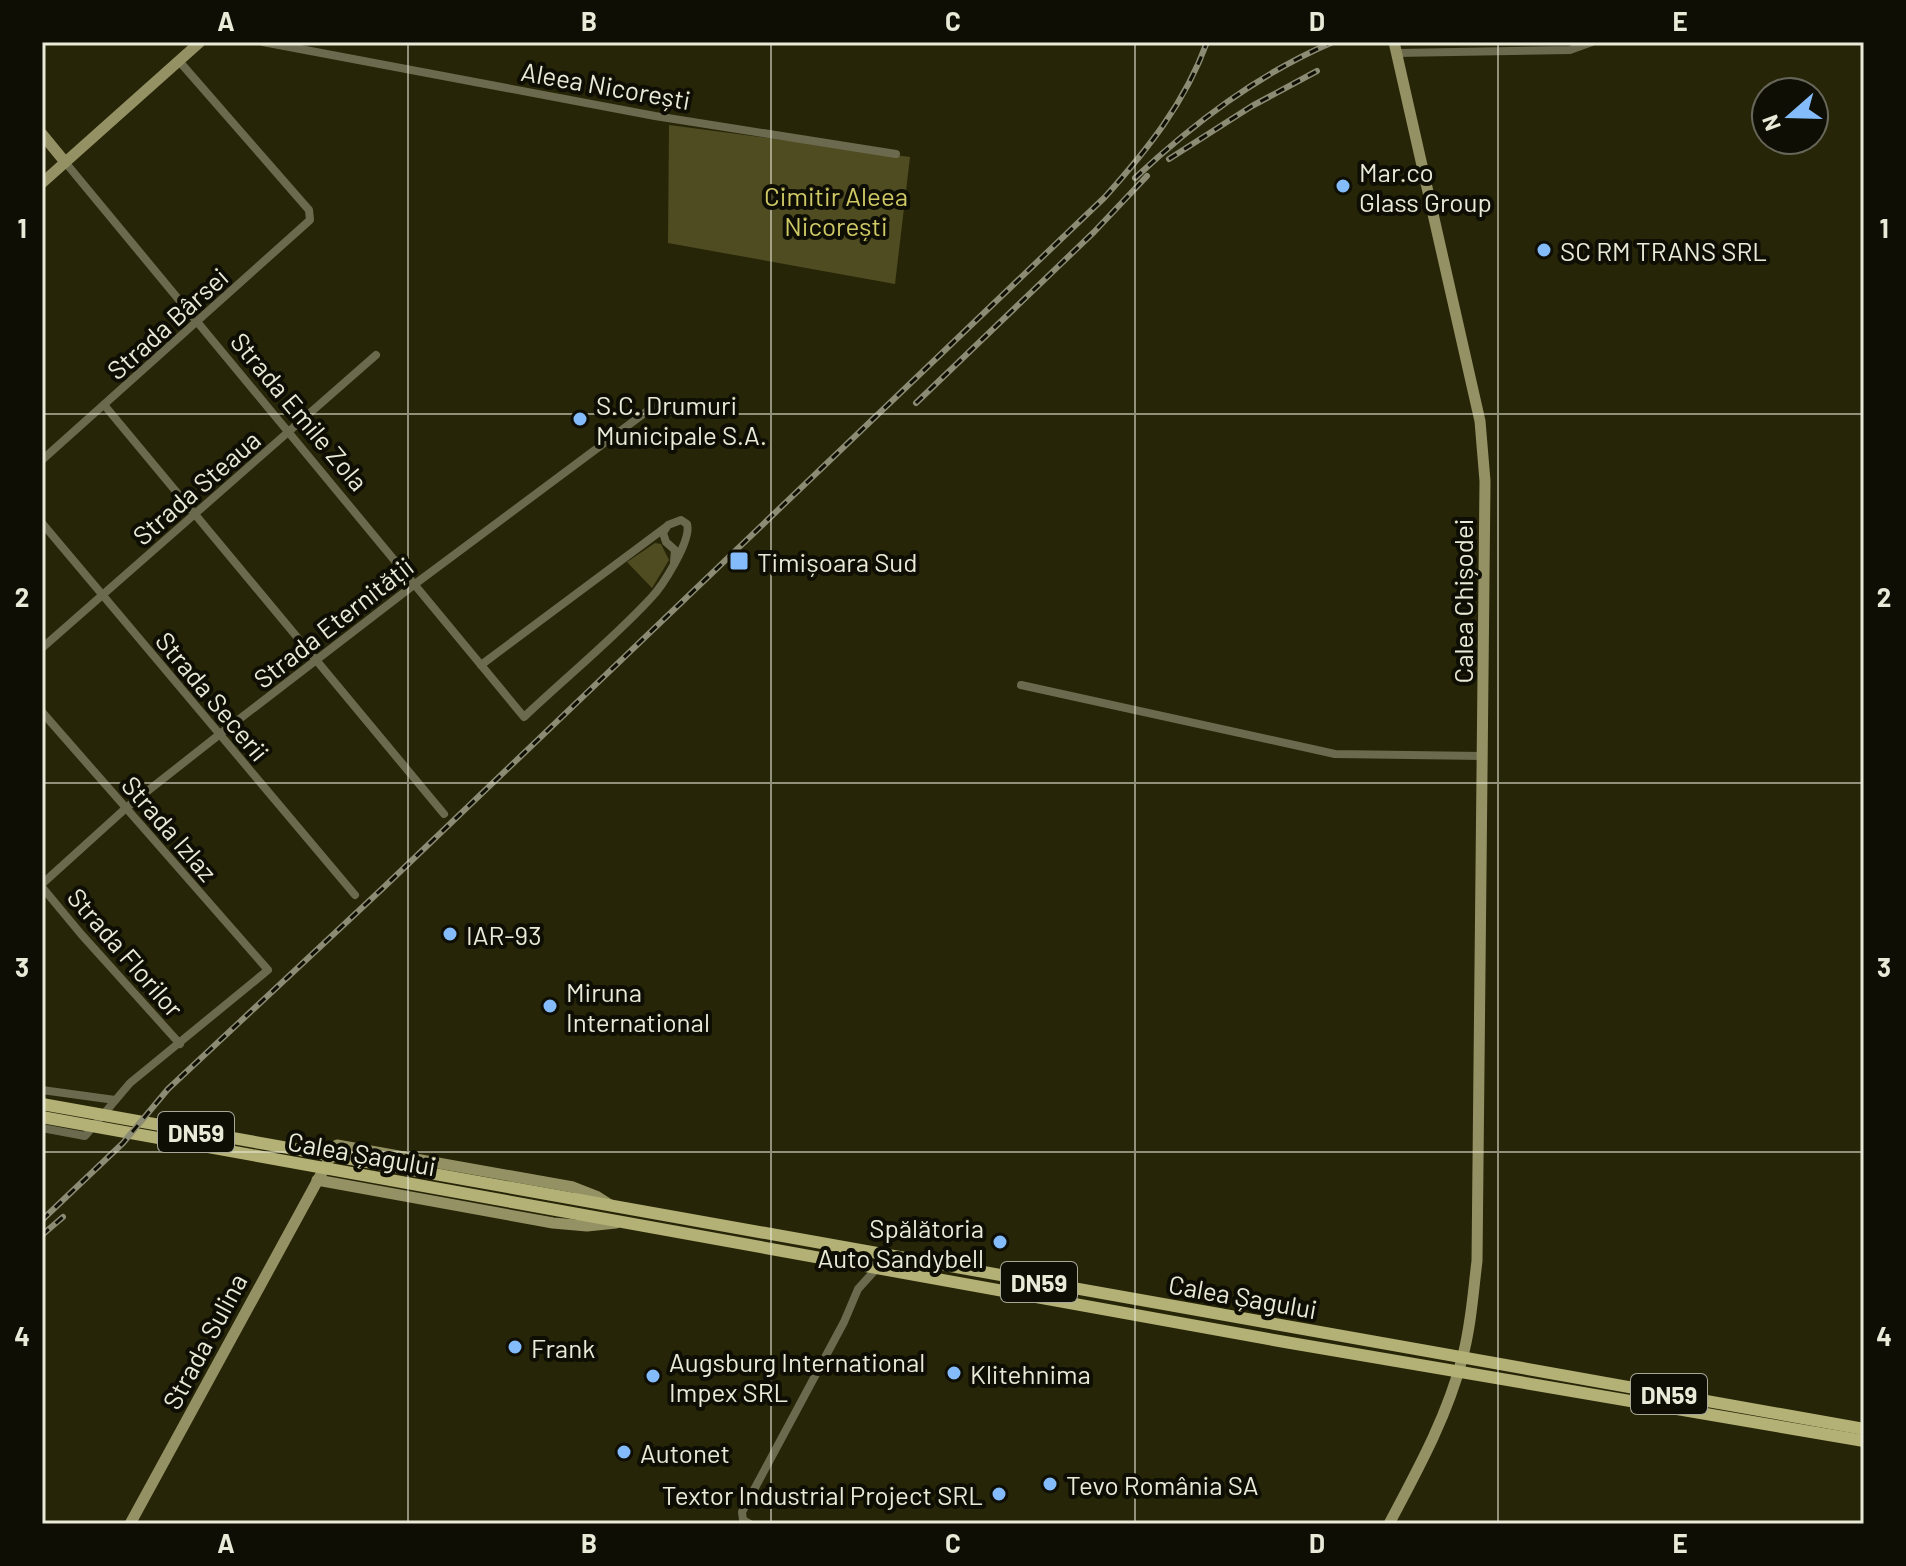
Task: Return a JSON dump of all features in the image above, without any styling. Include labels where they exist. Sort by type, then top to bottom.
[{"type":"main road","points":[[42,183],[200,42]]},
{"type":"main road","name":"Calea Chișodei","points":[[1389,1524],[1435,1434],[1458,1372],[1477,1261],[1483,756],[1483,441],[1395,47]]},
{"type":"main road","name":"Strada Emile Zola","points":[[42,134],[65,162]]},
{"type":"main road","name":"Calea Șagului","points":[[42,1104],[1864,1429]]},
{"type":"main road","name":"Calea Șagului","points":[[42,1117],[1458,1372],[1864,1441]]},
{"type":"main road","name":"Calea Șagului","points":[[337,1145],[573,1187],[614,1207]]},
{"type":"main road","name":"Strada Sulina","points":[[130,1524],[337,1145]]},
{"type":"main road","name":"Calea Șagului","points":[[317,1180],[553,1223],[587,1226],[624,1222]]},
{"type":"street","name":"Aleea Nicorești","points":[[263,42],[655,116],[896,154]]},
{"type":"street","name":"Calea Chișodei","points":[[1395,47],[1570,50],[1592,42]]},
{"type":"street","name":"Strada Bârsei","points":[[42,460],[310,220],[309,210],[179,61]]},
{"type":"street","name":"Strada Emile Zola","points":[[65,162],[524,717],[650,599],[674,562]]},
{"type":"street","name":"Strada Steaua","points":[[42,648],[376,355]]},
{"type":"street","name":"Strada Eternității","points":[[42,886],[126,808],[220,734],[658,403]]},
{"type":"street","points":[[105,406],[444,814]]},
{"type":"street","points":[[481,665],[678,520],[687,523],[689,530],[674,562]]},
{"type":"street","name":"Strada Secerii","points":[[42,523],[355,895]]},
{"type":"street","points":[[667,526],[663,535],[676,554],[674,562]]},
{"type":"street","points":[[652,538],[658,537],[668,544],[679,546],[685,542]]},
{"type":"street","points":[[1021,685],[1335,754],[1483,756]]},
{"type":"street","name":"Strada Izlaz","points":[[42,712],[268,970],[180,1044]]},
{"type":"street","name":"Strada Florilor","points":[[42,886],[180,1044]]},
{"type":"street","points":[[42,1128],[85,1136],[130,1083],[180,1044]]},
{"type":"street","points":[[45,1091],[115,1100]]},
{"type":"street","points":[[853,1263],[858,1289]]},
{"type":"street","points":[[750,1524],[743,1520],[742,1512],[844,1322],[858,1289],[877,1267]]},
{"type":"green space","name":"Cimitir Aleea Nicorești","points":[[669,125],[910,157],[895,284],[668,243]]},
{"type":"green space","points":[[655,543],[661,544],[669,560],[652,588],[627,562]]},
{"type":"railway","points":[[42,1220],[123,1143],[168,1089],[383,888],[1105,197],[1164,125],[1188,85],[1207,42]]},
{"type":"railway","points":[[1135,178],[1228,101],[1279,69],[1333,42]]},
{"type":"railway","points":[[1169,159],[1252,106],[1317,71]]},
{"type":"railway","points":[[916,403],[1094,232],[1147,176]]},
{"type":"railway","points":[[42,1235],[63,1217]]},
{"type":"place","name":"Mar.co Glass Group","points":[[1343,186]]},
{"type":"place","name":"SC RM TRANS SRL","points":[[1544,250]]},
{"type":"place","name":"S.C. Drumuri Municipale S.A.","points":[[580,419]]},
{"type":"place","name":"Timișoara Sud","points":[[739,561]]},
{"type":"place","name":"IAR-93","points":[[450,934]]},
{"type":"place","name":"Miruna International","points":[[550,1006]]},
{"type":"place","name":"Spălătoria Auto Sandybell","points":[[1000,1242]]},
{"type":"place","name":"Frank","points":[[515,1347]]},
{"type":"place","name":"Klitehnima","points":[[954,1373]]},
{"type":"place","name":"Augsburg International Impex SRL","points":[[653,1376]]},
{"type":"place","name":"Autonet","points":[[624,1452]]},
{"type":"place","name":"Tevo România SA","points":[[1050,1484]]},
{"type":"place","name":"Textor Industrial Project SRL","points":[[999,1494]]}]
